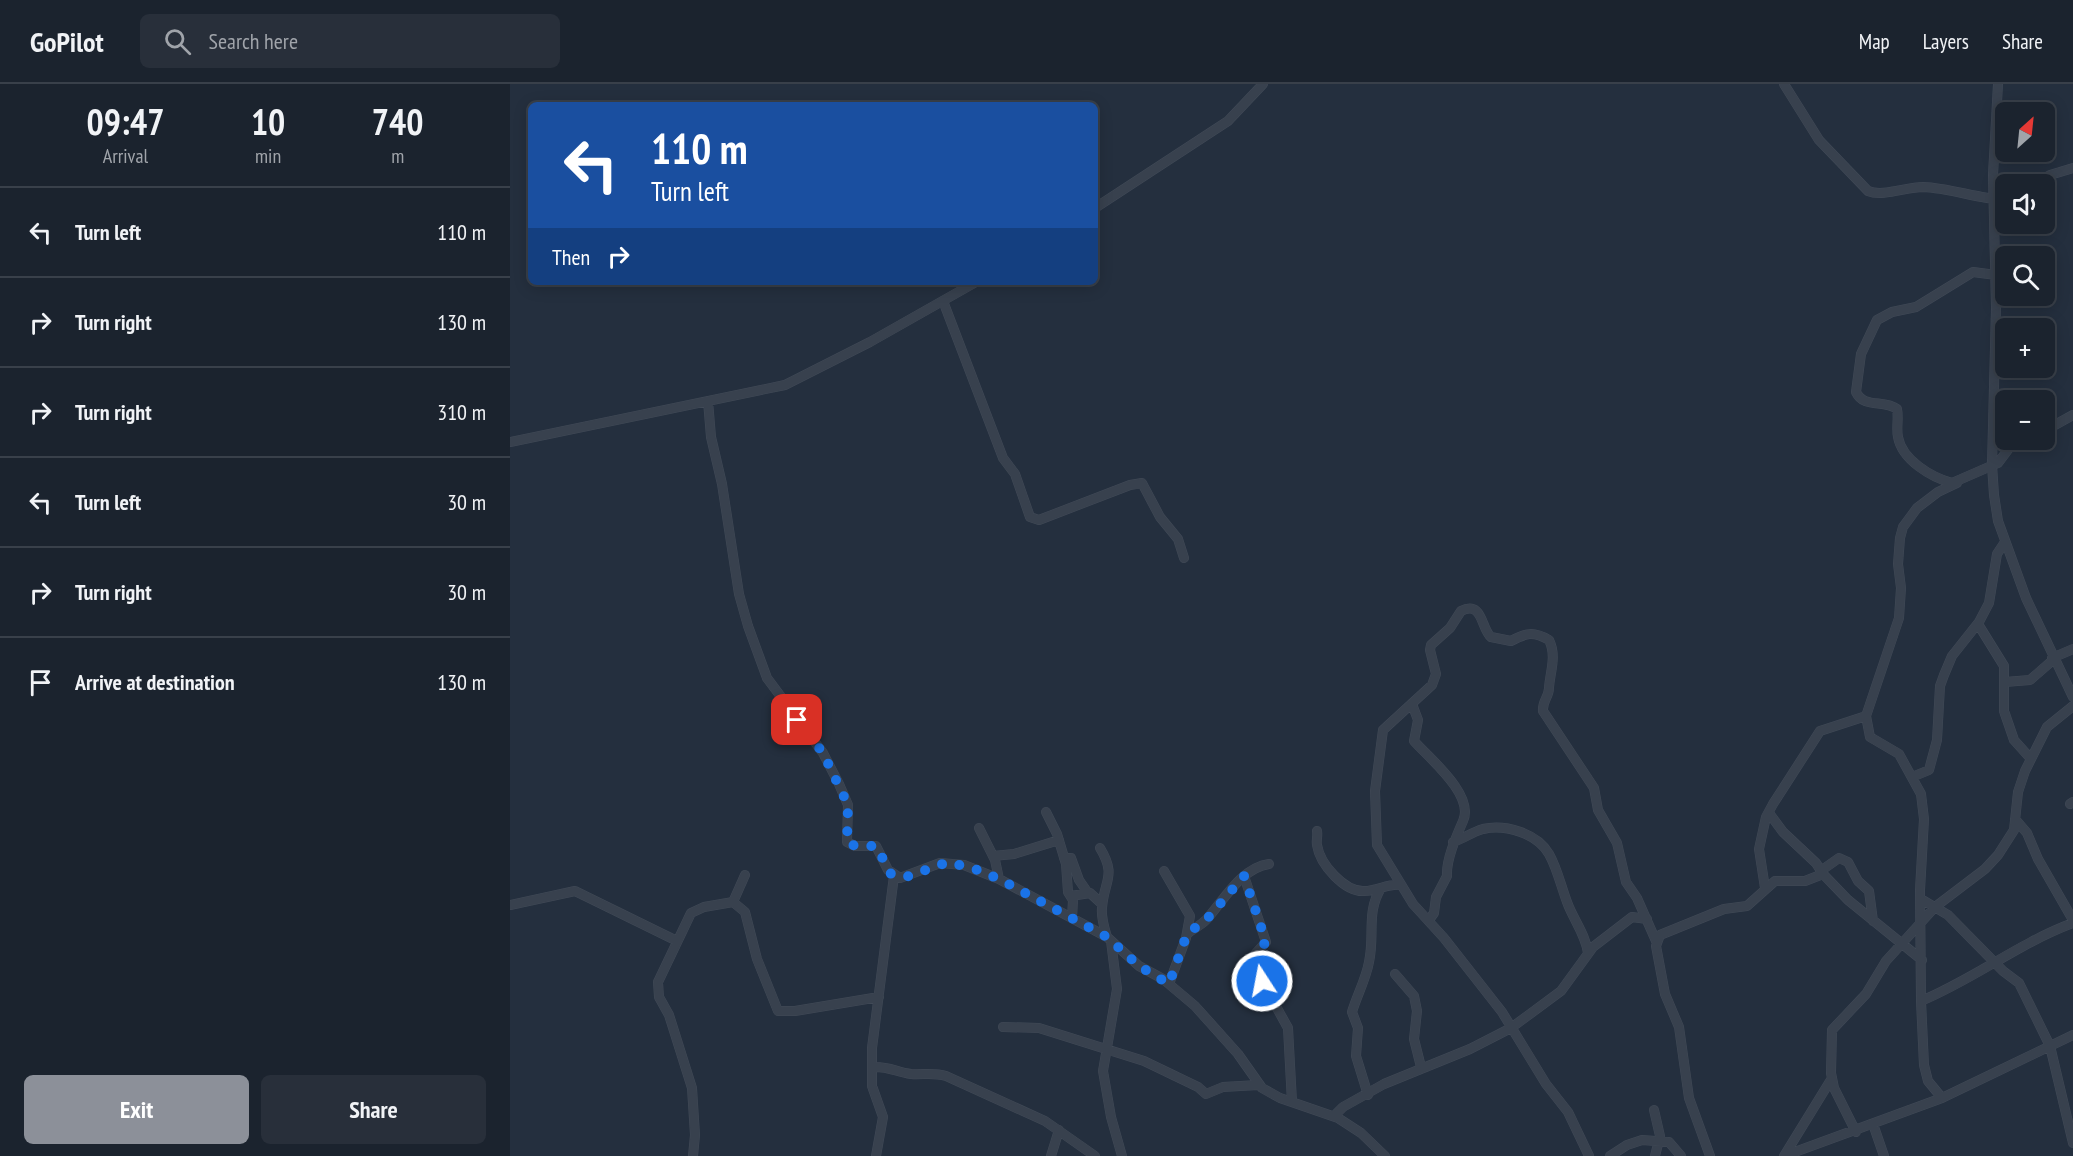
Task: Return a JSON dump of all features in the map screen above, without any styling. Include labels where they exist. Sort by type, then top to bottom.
[{"type":"street","points":[[1098,206],[1228,121],[1263,84]]},
{"type":"street","points":[[1784,84],[1819,140],[1868,191],[1876,194],[1898,189],[1932,188],[1995,200]]},
{"type":"street","points":[[1996,174],[1998,84]]},
{"type":"street","points":[[2053,174],[2073,168]]},
{"type":"street","points":[[1957,483],[1945,481],[1908,460],[1898,438],[1897,409],[1858,397],[1856,392],[1858,370],[1868,336],[1877,320],[1884,315],[1916,307],[1973,272],[1995,275]]},
{"type":"street","points":[[510,442],[785,385],[870,342],[971,285]]},
{"type":"street","points":[[943,301],[1003,458],[1015,474],[1030,517],[1037,521],[1130,485],[1142,483],[1160,517],[1178,539],[1184,558]]},
{"type":"street","points":[[1995,306],[1992,465],[1995,504],[2005,542],[2053,659],[2073,697]]},
{"type":"street","points":[[708,401],[711,437],[722,484],[740,594],[767,678],[831,767],[848,805],[847,842],[855,846],[876,846],[885,866],[894,876],[906,877],[948,862],[964,865],[999,879],[1109,939],[1139,966],[1169,984],[1195,1006],[1238,1054],[1258,1085]]},
{"type":"street","points":[[2055,425],[2073,415]]},
{"type":"street","points":[[1942,1098],[1925,1074],[1921,1001],[1924,819],[1921,794],[1899,754],[1870,737],[1866,716],[1899,618],[1901,588],[1898,551],[1904,527],[1928,498],[2001,460],[2008,450]]},
{"type":"street","points":[[1912,777],[1929,770],[1937,740],[1940,686],[1954,653],[1978,624],[1989,603],[1997,554],[2005,542]]},
{"type":"street","points":[[1588,1156],[1568,1112],[1546,1084],[1495,1002],[1429,920],[1413,904],[1377,845],[1375,791],[1383,730],[1435,680],[1431,645],[1450,628],[1466,608],[1478,612],[1485,621],[1487,635],[1491,637],[1511,641],[1524,633],[1532,633],[1549,640],[1553,662],[1548,685],[1550,690],[1543,702],[1543,711],[1594,788],[1598,810],[1617,843],[1626,882],[1647,919],[1656,941],[1657,958],[1665,994],[1679,1027],[1689,1098],[1710,1156]]},
{"type":"street","points":[[1978,624],[2002,663],[2005,682],[2004,711],[2010,729],[2020,748],[2031,759]]},
{"type":"street","points":[[2005,682],[2033,679],[2053,659],[2073,649]]},
{"type":"street","points":[[1412,704],[1418,720],[1414,741],[1444,773],[1461,796],[1465,816],[1453,842],[1453,853],[1445,867],[1447,876],[1436,897],[1434,913],[1429,920]]},
{"type":"street","points":[[1856,1132],[1832,1078],[1832,1030],[1866,994],[1883,964],[1935,907],[1990,865],[2009,839],[2015,819],[2018,792],[2049,723],[2073,706]]},
{"type":"street","points":[[1765,888],[1759,849],[1769,813],[1820,731],[1866,716]]},
{"type":"street","points":[[1046,812],[1059,840],[1064,858],[1071,896],[1072,918]]},
{"type":"street","points":[[1769,813],[1791,841],[1822,872],[1873,921],[1922,960]]},
{"type":"street","points":[[1921,1001],[1968,978],[1993,961],[2073,922],[2038,858],[2027,832],[2015,819]]},
{"type":"street","points":[[979,828],[993,856],[999,879]]},
{"type":"street","points":[[1453,842],[1477,831],[1502,828],[1516,830],[1543,847],[1587,945],[1588,953]]},
{"type":"street","points":[[1317,831],[1317,847],[1338,878],[1353,891],[1381,888],[1390,884],[1401,885]]},
{"type":"street","points":[[993,856],[1014,854],[1059,840]]},
{"type":"street","points":[[1100,848],[1107,859],[1110,872],[1102,904],[1102,918],[1109,939],[1117,989],[1111,1031],[1105,1050],[1105,1084],[1122,1156]]},
{"type":"street","points":[[1064,858],[1071,858],[1079,880],[1088,893],[1102,904]]},
{"type":"street","points":[[1656,941],[1663,932],[1688,921],[1724,909],[1747,906],[1774,881],[1805,881],[1822,872],[1839,858],[1848,861],[1858,881],[1869,891],[1873,921]]},
{"type":"street","points":[[1187,934],[1207,919],[1244,876],[1255,868],[1269,864]]},
{"type":"street","points":[[1164,871],[1189,912],[1187,934],[1169,984]]},
{"type":"street","points":[[734,902],[745,875]]},
{"type":"street","points":[[876,1156],[883,1117],[874,1095],[872,1067],[894,876]]},
{"type":"street","points":[[1244,876],[1266,942],[1256,953],[1262,981],[1288,1028],[1292,1102]]},
{"type":"street","points":[[1368,1095],[1356,1056],[1358,1028],[1352,1012],[1367,973],[1374,930],[1370,923],[1371,912],[1381,888]]},
{"type":"street","points":[[510,905],[575,891],[677,941]]},
{"type":"street","points":[[1071,896],[1088,893]]},
{"type":"street","points":[[1921,899],[1948,915],[1993,961],[2019,983],[2050,1046],[2062,1107],[2073,1143]]},
{"type":"street","points":[[734,902],[745,912],[757,959],[778,1011],[795,1011],[879,997]]},
{"type":"street","points":[[693,1156],[695,1134],[692,1088],[669,1015],[657,991],[658,982],[689,916],[696,910],[734,902]]},
{"type":"street","points":[[1334,1116],[1343,1107],[1384,1084],[1470,1049],[1511,1028],[1561,991],[1588,953],[1629,919],[1637,916],[1647,919]]},
{"type":"street","points":[[1395,974],[1414,996],[1417,1011],[1414,1039],[1421,1067]]},
{"type":"street","points":[[1003,1027],[1040,1028],[1153,1065],[1198,1087],[1206,1094],[1223,1086],[1258,1085],[1292,1102],[1334,1116],[1361,1133],[1385,1156]]},
{"type":"street","points":[[1784,1156],[1856,1132],[1942,1098],[2073,1035]]},
{"type":"street","points":[[872,1067],[889,1066],[907,1073],[931,1073],[946,1076],[1059,1130],[1095,1156]]},
{"type":"street","points":[[1784,1156],[1832,1078]]},
{"type":"street","points":[[1654,1110],[1660,1141],[1655,1156]]},
{"type":"street","points":[[1873,1125],[1884,1156]]},
{"type":"street","points":[[1051,1156],[1059,1130]]},
{"type":"street","points":[[1610,1156],[1627,1145],[1642,1140],[1671,1143],[1681,1156]]},
{"type":"route","points":[[797,720],[823,753],[848,805],[847,842],[855,846],[874,844],[885,866],[896,877],[906,877],[948,862],[975,869],[999,879],[1107,937],[1139,966],[1169,984],[1173,967],[1187,934],[1207,919],[1244,876],[1266,942],[1266,945],[1256,953],[1262,981]]}]
